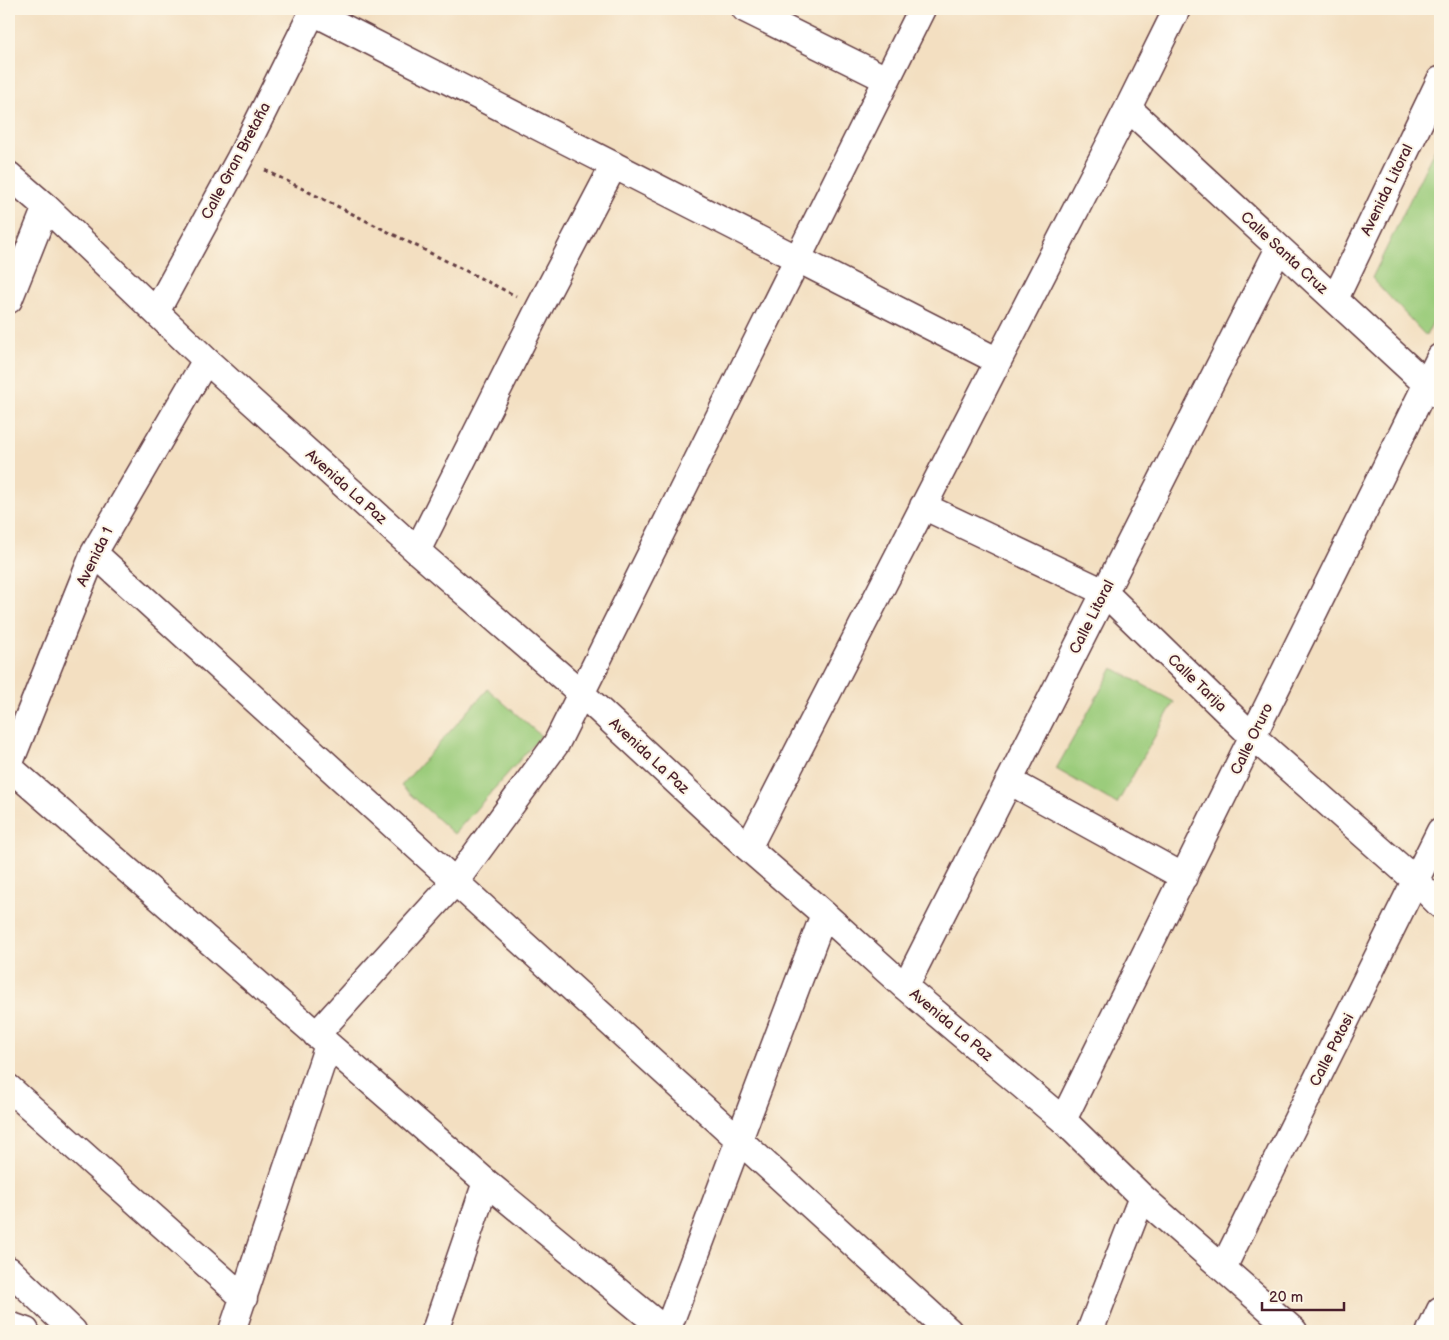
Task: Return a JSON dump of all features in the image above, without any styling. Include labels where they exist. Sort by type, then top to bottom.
[{"type":"street","points":[[745,9],[886,79]]},
{"type":"street","points":[[232,1331],[244,1298],[322,1040],[455,882],[556,744],[922,9]]},
{"type":"street","points":[[748,848],[1177,9]]},
{"type":"street","points":[[313,10],[998,360]]},
{"type":"street","name":"Calle Gran Bretaña","points":[[156,312],[240,158],[313,10]]},
{"type":"street","name":"Avenida Litoral","points":[[1335,299],[1440,80]]},
{"type":"street","name":"Calle Santa Cruz","points":[[1128,108],[1433,391]]},
{"type":"street","points":[[417,551],[614,165]]},
{"type":"street","name":"Avenida La Paz","points":[[9,175],[206,360],[417,551],[581,693],[748,848],[905,987],[1063,1120],[1142,1197],[1294,1331]]},
{"type":"street","points":[[9,300],[46,208]]},
{"type":"street","name":"Calle Litoral","points":[[905,987],[1279,248]]},
{"type":"street","name":"Calle Oruro","points":[[1063,1120],[1253,737],[1433,391],[1440,357]]},
{"type":"street","name":"Avenida 1","points":[[9,766],[94,552],[206,360]]},
{"type":"street","name":"Calle Tarija","points":[[924,506],[1104,592],[1253,737],[1440,905]]},
{"type":"street","points":[[94,552],[949,1331]]},
{"type":"street","points":[[9,766],[486,1182],[666,1331],[824,914]]},
{"type":"street","points":[[1009,781],[1184,877]]},
{"type":"street","name":"Calle Potosi","points":[[1223,1268],[1440,831]]},
{"type":"street","points":[[9,1088],[244,1298]]},
{"type":"street","points":[[435,1331],[486,1182]]},
{"type":"street","points":[[1090,1331],[1142,1197]]},
{"type":"street","points":[[9,1270],[73,1331]]},
{"type":"street","points":[[1430,1331],[1440,1310]]},
{"type":"street","points":[[9,1325],[26,1331]]},
{"type":"path","points":[[240,158],[540,308]]},
{"type":"green space","points":[[1440,138],[1440,307],[1426,336],[1372,278]]},
{"type":"green space","points":[[1113,668],[1174,702],[1117,804],[1056,769]]},
{"type":"green space","points":[[488,689],[541,736],[454,834],[401,786]]}]
